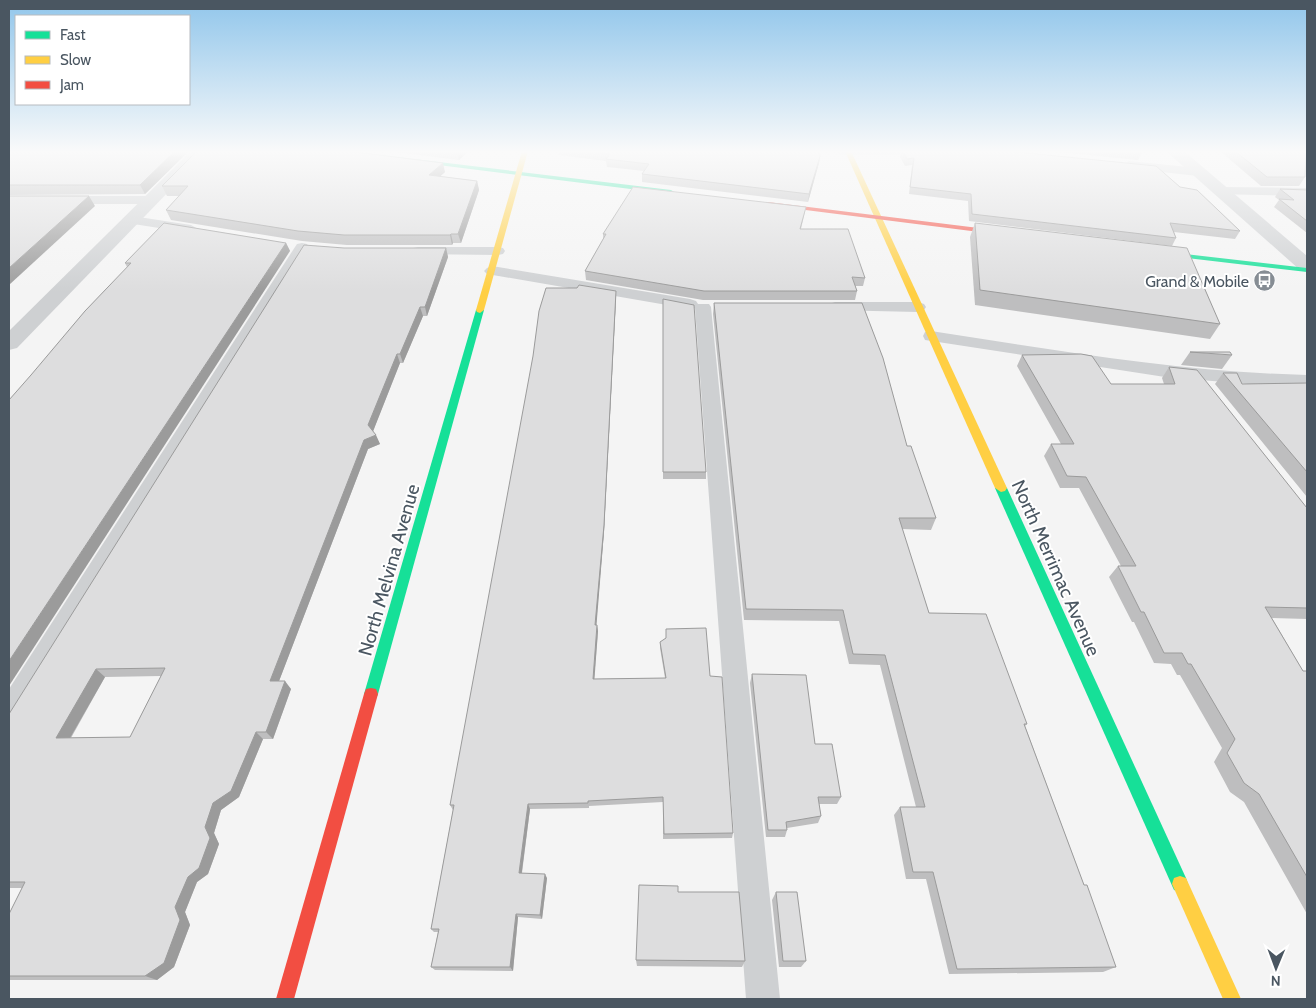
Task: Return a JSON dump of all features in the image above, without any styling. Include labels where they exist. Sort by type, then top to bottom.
[{"type":"street","name":"North Melvina Avenue","points":[[285,999],[513,198]]},
{"type":"street","name":"North Merrimac Avenue","points":[[868,198],[1232,999]]},
{"type":"street","points":[[1228,198],[1307,266]]},
{"type":"street","points":[[9,343],[152,200]]},
{"type":"street","points":[[756,202],[1023,235]]},
{"type":"street","points":[[1142,250],[1307,270]]},
{"type":"lane","points":[[9,200],[152,200]]},
{"type":"lane","points":[[132,220],[208,232]]},
{"type":"lane","points":[[9,712],[301,247]]},
{"type":"lane","points":[[403,251],[498,251]]},
{"type":"lane","points":[[492,271],[713,307],[763,999]]},
{"type":"lane","points":[[820,307],[918,307]]},
{"type":"lane","points":[[931,336],[1196,375],[1274,381],[1307,381]]},
{"type":"lane","points":[[1196,375],[1215,399]]},
{"type":"building","points":[[9,198],[87,198],[9,268]]},
{"type":"building","points":[[177,198],[471,198],[458,234],[450,235],[344,235],[298,231],[166,210]]},
{"type":"building","points":[[626,198],[728,198],[806,207],[800,229],[848,229],[865,278],[852,277],[857,291],[704,291],[585,271],[606,234],[603,234]]},
{"type":"building","points":[[971,198],[1205,198],[1240,231],[1170,223],[1176,238],[972,214]]},
{"type":"building","points":[[1292,198],[1307,198],[1307,221],[1279,199],[1294,200]]},
{"type":"building","points":[[164,223],[286,243],[9,661],[9,400],[85,311],[131,263],[125,263]]},
{"type":"building","points":[[975,223],[1187,248],[1220,324],[980,290]]},
{"type":"building","points":[[304,245],[344,248],[446,248],[425,307],[420,307],[400,354],[397,354],[368,425],[376,435],[364,440],[270,681],[285,681],[266,732],[256,732],[231,791],[213,803],[205,827],[210,838],[199,868],[188,877],[175,907],[180,920],[164,963],[145,976],[9,976],[9,914],[25,882],[9,882],[9,714]],"holes":[[[165,668],[130,737],[56,738],[96,669]]]},
{"type":"building","points":[[579,285],[616,291],[604,525],[595,625],[597,625],[593,679],[666,678],[660,642],[666,638],[666,629],[706,628],[710,676],[722,677],[733,833],[664,834],[663,797],[588,801],[588,803],[528,804],[519,873],[545,874],[540,915],[516,914],[510,967],[431,967],[439,929],[431,929],[454,805],[450,805],[533,356],[539,311],[546,288],[577,288]]},
{"type":"building","points":[[663,299],[694,305],[706,472],[663,472]]},
{"type":"building","points":[[714,303],[862,303],[883,358],[907,446],[911,446],[936,518],[899,518],[929,613],[986,614],[1027,724],[1024,724],[1084,885],[1087,885],[1116,967],[957,969],[933,872],[913,872],[900,807],[925,807],[885,655],[853,654],[843,610],[746,609]]},
{"type":"building","points":[[1190,352],[1230,352],[1232,355]]},
{"type":"building","points":[[1081,354],[1092,356],[1111,384],[1175,384],[1169,367],[1197,370],[1307,508],[1307,608],[1265,607],[1303,671],[1307,671],[1307,877],[1259,794],[1244,783],[1227,753],[1235,739],[1191,664],[1188,664],[1182,653],[1164,653],[1144,612],[1141,612],[1118,566],[1136,566],[1086,477],[1067,476],[1051,444],[1074,444],[1022,355]]},
{"type":"building","points":[[1223,373],[1237,373],[1242,384],[1307,383],[1307,472]]},
{"type":"building","points":[[752,674],[806,675],[815,744],[832,744],[841,797],[818,797],[821,816],[786,822],[787,830],[768,830]]},
{"type":"building","points":[[639,885],[678,886],[678,892],[739,892],[745,961],[636,960]]},
{"type":"building","points":[[776,892],[797,892],[806,961],[783,961]]},
{"type":"traffic: fast","points":[[1153,252],[1307,270]]},
{"type":"traffic: fast","points":[[371,694],[480,310]]},
{"type":"traffic: fast","points":[[1001,488],[1180,884]]},
{"type":"traffic: slow","points":[[480,310],[512,198]]},
{"type":"traffic: slow","points":[[869,198],[1001,488]]},
{"type":"traffic: slow","points":[[1180,884],[1232,999]]},
{"type":"traffic: jam","points":[[768,204],[1011,234]]},
{"type":"traffic: jam","points":[[285,999],[371,694]]},
{"type":"place","name":"Grand & Mobile","points":[[1265,281]]}]
